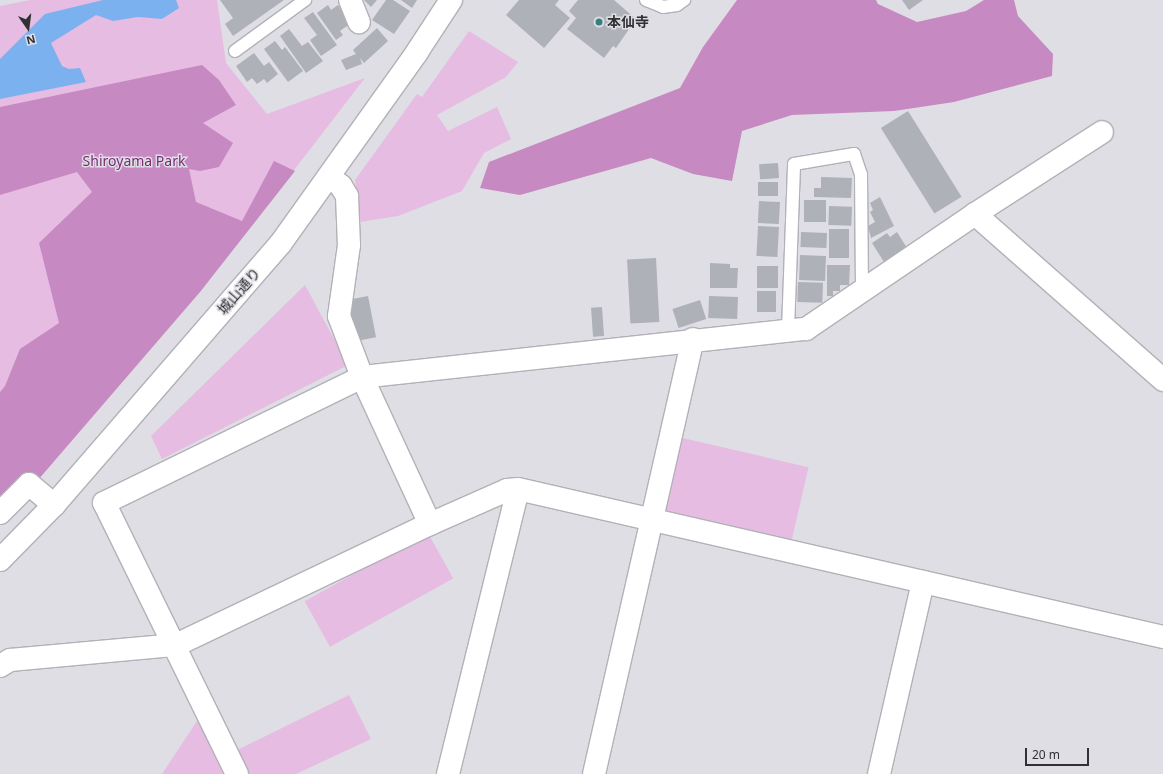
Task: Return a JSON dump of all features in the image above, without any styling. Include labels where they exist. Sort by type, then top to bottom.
[{"type":"street","points":[[350,0],[359,22]]},
{"type":"street","name":"城山通り","points":[[0,560],[54,505],[281,243],[330,177],[451,0]]},
{"type":"street","points":[[238,774],[176,645],[104,503],[362,377],[693,339],[806,329],[975,214],[1102,132]]},
{"type":"street","points":[[330,177],[341,186],[347,196],[349,245],[340,316],[362,377],[430,524]]},
{"type":"street","points":[[975,214],[1163,380]]},
{"type":"street","points":[[594,774],[693,339]]},
{"type":"street","points":[[0,513],[29,484],[54,505]]},
{"type":"street","points":[[448,774],[518,489]]},
{"type":"street","points":[[0,666],[10,660],[176,645],[430,524],[507,490],[518,489],[1163,637]]},
{"type":"street","points":[[879,774],[923,582]]},
{"type":"lane","points":[[235,51],[306,0]]},
{"type":"lane","points":[[646,0],[663,7],[677,5],[684,0]]},
{"type":"lane","points":[[788,330],[794,164],[854,154],[861,174],[862,291]]},
{"type":"green space","name":"Shiroyama Park","points":[[30,0],[217,0],[226,63],[267,114],[365,78],[200,292],[0,504],[0,6]]},
{"type":"green space","points":[[737,0],[876,0],[878,4],[917,22],[966,11],[984,0],[1014,0],[1018,16],[1053,54],[1052,76],[954,102],[894,111],[792,115],[742,131],[732,181],[693,174],[651,158],[520,195],[480,188],[489,162],[680,88],[703,47]]},
{"type":"green space","points":[[469,31],[518,62],[506,77],[437,115],[448,131],[497,107],[511,139],[484,153],[462,191],[398,216],[360,222],[355,180],[417,94],[422,97]]},
{"type":"green space","name":"Shiroyama Park","points":[[202,65],[219,80],[236,105],[203,123],[233,143],[219,167],[200,171],[189,169],[196,202],[242,221],[274,161],[295,171],[200,292],[38,480],[0,502],[0,392],[5,386],[20,349],[59,323],[39,243],[92,192],[77,172],[0,195],[0,107]]},
{"type":"green space","points":[[305,285],[348,365],[162,459],[151,436]]},
{"type":"green space","points":[[678,437],[809,467],[791,545],[660,515]]},
{"type":"green space","points":[[428,533],[453,578],[330,647],[305,601]]},
{"type":"green space","points":[[349,695],[371,739],[296,774],[245,774],[235,751]]},
{"type":"green space","points":[[199,718],[227,774],[162,774]]},
{"type":"water","points":[[103,0],[176,0],[179,8],[162,19],[138,17],[113,21],[96,15],[51,43],[62,66],[69,69],[80,68],[86,82],[0,99],[0,59],[45,14]]},
{"type":"building","points":[[220,0],[284,0],[233,36],[225,24],[233,18]]},
{"type":"building","points":[[364,0],[377,0],[371,7]]},
{"type":"building","points":[[386,0],[393,0],[410,11],[394,34],[372,20]]},
{"type":"building","points":[[401,0],[417,0],[412,8]]},
{"type":"building","points":[[519,0],[559,0],[555,5],[570,18],[544,48],[506,15]]},
{"type":"building","points":[[578,0],[614,0],[636,19],[616,48],[613,46],[604,58],[567,29],[576,18],[569,11]]},
{"type":"building","points":[[902,0],[923,0],[909,10]]},
{"type":"building","points":[[328,5],[331,10],[338,5],[351,23],[340,31],[343,35],[336,40],[317,13]]},
{"type":"building","points":[[313,12],[337,45],[321,56],[310,40],[317,35],[304,18]]},
{"type":"building","points":[[377,28],[388,41],[364,63],[360,58],[362,64],[346,70],[341,60],[356,54],[353,50]]},
{"type":"building","points":[[289,29],[302,46],[308,42],[323,61],[306,73],[280,36]]},
{"type":"building","points":[[275,41],[282,50],[285,47],[303,71],[288,82],[264,49]]},
{"type":"building","points":[[254,53],[264,66],[269,62],[278,74],[267,83],[264,79],[257,84],[252,78],[247,82],[236,66]]},
{"type":"building","points":[[908,111],[962,197],[934,214],[881,128]]},
{"type":"building","points":[[778,163],[779,178],[760,179],[759,164]]},
{"type":"building","points":[[821,177],[852,178],[851,198],[814,197],[814,188],[821,188]]},
{"type":"building","points":[[758,182],[778,182],[778,196],[758,196]]},
{"type":"building","points":[[880,197],[894,226],[871,238],[868,226],[875,222],[870,212],[873,210],[870,203]]},
{"type":"building","points":[[804,200],[826,200],[826,222],[804,222]]},
{"type":"building","points":[[759,201],[780,202],[779,224],[758,223]]},
{"type":"building","points":[[829,206],[852,207],[851,226],[828,225]]},
{"type":"building","points":[[758,226],[779,227],[777,257],[756,256]]},
{"type":"building","points":[[829,229],[849,229],[849,258],[829,258]]},
{"type":"building","points":[[801,232],[827,233],[826,248],[800,247]]},
{"type":"building","points":[[897,232],[907,248],[884,262],[872,243],[887,233],[890,237]]},
{"type":"building","points":[[800,255],[826,256],[825,281],[799,280]]},
{"type":"building","points":[[656,258],[659,322],[630,323],[627,260]]},
{"type":"building","points":[[710,263],[730,264],[730,268],[738,268],[737,288],[710,288]]},
{"type":"building","points":[[827,265],[850,265],[849,285],[840,285],[840,291],[833,291],[833,296],[827,296]]},
{"type":"building","points":[[757,266],[778,266],[778,288],[757,288]]},
{"type":"building","points":[[798,282],[823,283],[822,303],[797,302]]},
{"type":"building","points":[[757,291],[776,291],[776,312],[757,312]]},
{"type":"building","points":[[368,296],[376,337],[355,341],[347,300]]},
{"type":"building","points":[[709,296],[738,297],[737,319],[708,318]]},
{"type":"building","points":[[700,300],[706,319],[679,328],[672,309]]},
{"type":"building","points":[[602,307],[604,336],[593,337],[591,308]]},
{"type":"place","name":"本仙寺","points":[[599,22]]}]
